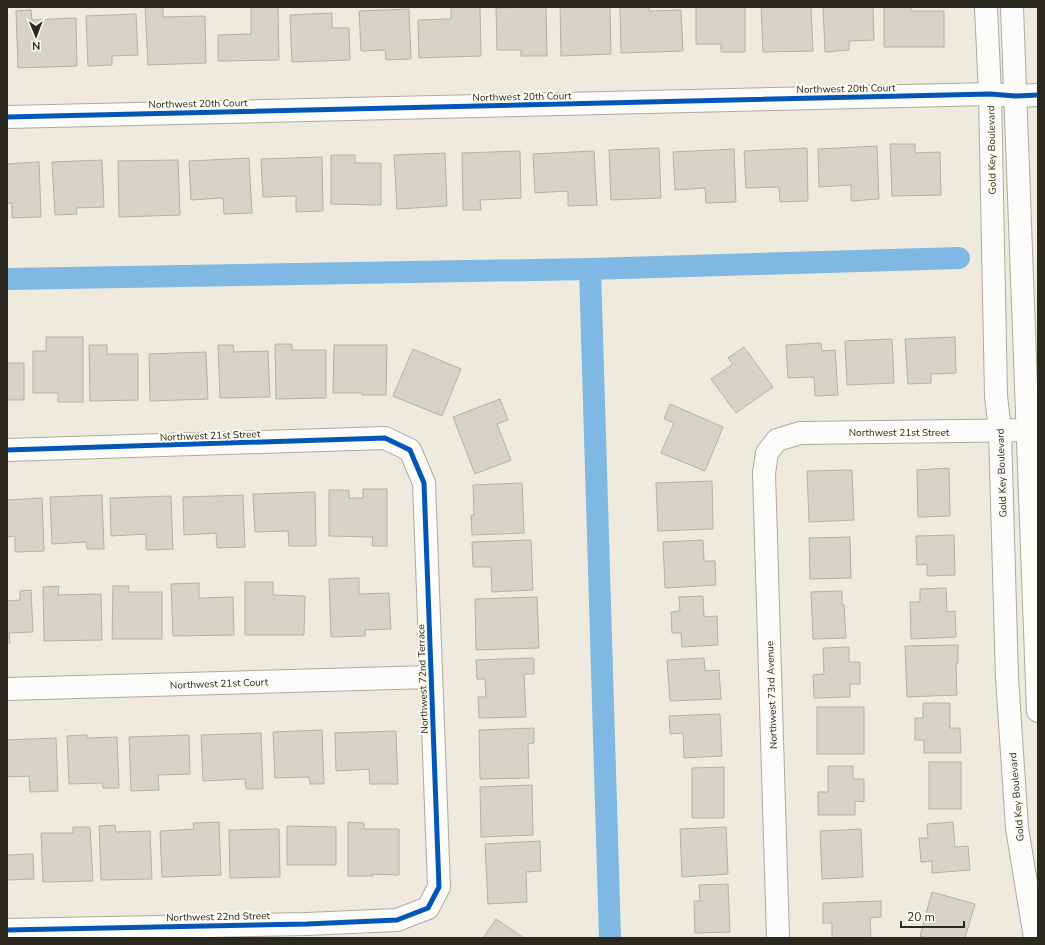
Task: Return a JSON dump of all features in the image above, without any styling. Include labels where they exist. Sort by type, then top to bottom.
[{"type":"street","name":"Gold Key Boulevard","points":[[986,7],[990,94],[996,396],[1000,431],[1007,678],[1017,828],[1035,938]]},
{"type":"street","points":[[1012,7],[1015,96],[1032,430],[1038,711]]},
{"type":"street","name":"Northwest 20th Court","points":[[7,117],[990,94],[1015,96],[1038,95]]},
{"type":"street","name":"Northwest 21st Street","points":[[768,453],[777,440],[800,433],[1032,430]]},
{"type":"street","name":"Northwest 21st Street","points":[[7,450],[385,438],[410,450]]},
{"type":"street","name":"Northwest 72nd Terrace","points":[[410,450],[424,483],[439,888],[428,908]]},
{"type":"street","name":"Northwest 73rd Avenue","points":[[768,453],[764,473],[778,938]]},
{"type":"street","name":"Northwest 21st Court","points":[[7,689],[431,677]]},
{"type":"street","points":[[1007,678],[1037,677]]},
{"type":"street","name":"Northwest 22nd Street","points":[[13,933],[307,931],[397,920],[428,908]]},
{"type":"building","points":[[145,7],[163,7],[163,17],[205,16],[206,63],[148,65]]},
{"type":"building","points":[[251,7],[278,7],[279,60],[218,61],[218,35],[251,34]]},
{"type":"building","points":[[451,7],[480,7],[481,56],[419,58],[418,20],[451,19]]},
{"type":"building","points":[[546,7],[547,56],[521,56],[521,50],[497,50],[496,8]]},
{"type":"building","points":[[560,7],[610,7],[611,54],[561,56]]},
{"type":"building","points":[[620,7],[649,7],[649,11],[681,10],[683,51],[621,53]]},
{"type":"building","points":[[696,7],[745,7],[745,52],[721,52],[721,44],[696,44]]},
{"type":"building","points":[[761,7],[811,7],[813,51],[763,52]]},
{"type":"building","points":[[823,7],[873,7],[874,40],[849,41],[849,50],[825,52]]},
{"type":"building","points":[[884,7],[911,7],[911,11],[944,11],[944,47],[884,47]]},
{"type":"building","points":[[409,9],[411,59],[386,60],[385,50],[361,51],[359,11]]},
{"type":"building","points":[[31,10],[32,20],[76,18],[77,66],[18,68],[16,11]]},
{"type":"building","points":[[332,13],[332,28],[349,28],[350,60],[292,62],[290,15]]},
{"type":"building","points":[[136,14],[138,55],[112,56],[112,65],[88,66],[86,16]]},
{"type":"building","points":[[890,144],[915,144],[915,153],[940,152],[941,195],[892,196]]},
{"type":"building","points":[[877,146],[879,199],[851,201],[851,185],[819,187],[818,149]]},
{"type":"building","points":[[659,148],[661,198],[611,200],[609,150]]},
{"type":"building","points":[[807,148],[808,201],[780,202],[779,187],[746,188],[744,151]]},
{"type":"building","points":[[734,149],[736,202],[706,203],[705,188],[675,190],[673,152]]},
{"type":"building","points":[[520,151],[521,198],[480,200],[481,210],[463,210],[462,153]]},
{"type":"building","points":[[594,151],[597,205],[568,206],[568,191],[535,193],[533,154]]},
{"type":"building","points":[[445,153],[447,206],[397,209],[394,155]]},
{"type":"building","points":[[331,155],[355,155],[355,163],[381,163],[381,205],[331,204]]},
{"type":"building","points":[[322,157],[323,211],[296,212],[296,196],[263,197],[261,159]]},
{"type":"building","points":[[249,158],[252,213],[224,214],[223,198],[191,200],[189,161]]},
{"type":"building","points":[[102,160],[104,207],[76,208],[77,214],[55,215],[52,162]]},
{"type":"building","points":[[178,160],[180,215],[119,217],[118,161]]},
{"type":"building","points":[[39,162],[41,217],[12,218],[12,203],[7,203],[7,164]]},
{"type":"building","points":[[46,337],[83,337],[83,402],[58,402],[58,393],[33,393],[33,351],[46,351]]},
{"type":"building","points":[[955,337],[956,373],[931,374],[931,383],[908,384],[905,339]]},
{"type":"building","points":[[892,339],[894,383],[847,385],[845,341]]},
{"type":"building","points":[[821,343],[822,351],[835,350],[838,395],[815,396],[814,377],[788,378],[786,345]]},
{"type":"building","points":[[275,344],[292,344],[292,350],[326,350],[326,398],[276,399]]},
{"type":"building","points":[[89,345],[107,345],[107,354],[138,354],[138,400],[90,401]]},
{"type":"building","points":[[218,345],[233,345],[234,352],[268,351],[270,397],[220,398]]},
{"type":"building","points":[[334,345],[387,345],[386,395],[333,393]]},
{"type":"building","points":[[744,347],[773,387],[736,413],[711,379],[733,364],[728,358]]},
{"type":"building","points":[[413,349],[461,369],[442,416],[393,396]]},
{"type":"building","points":[[206,352],[208,399],[150,401],[149,354]]},
{"type":"building","points":[[7,363],[24,363],[24,400],[7,400]]},
{"type":"building","points":[[500,399],[508,420],[497,424],[511,460],[475,474],[453,417]]},
{"type":"building","points":[[670,404],[723,427],[705,471],[661,453],[674,423],[664,419]]},
{"type":"building","points":[[949,468],[950,516],[918,517],[917,470]]},
{"type":"building","points":[[852,470],[854,520],[809,522],[807,471]]},
{"type":"building","points":[[712,481],[713,529],[658,531],[656,483]]},
{"type":"building","points":[[522,483],[524,533],[472,535],[471,515],[474,515],[473,485]]},
{"type":"building","points":[[363,489],[387,489],[387,546],[372,546],[373,537],[329,536],[329,490],[349,490],[349,498],[363,498]]},
{"type":"building","points":[[315,492],[316,546],[289,546],[288,531],[255,532],[253,494]]},
{"type":"building","points":[[102,495],[104,549],[87,549],[86,542],[52,544],[50,497]]},
{"type":"building","points":[[243,495],[245,547],[217,548],[216,533],[184,535],[183,497]]},
{"type":"building","points":[[171,496],[173,549],[146,550],[146,534],[111,536],[110,498]]},
{"type":"building","points":[[42,498],[44,551],[15,552],[15,536],[7,537],[7,500]]},
{"type":"building","points":[[954,535],[955,575],[927,576],[927,564],[917,565],[916,536]]},
{"type":"building","points":[[850,537],[851,578],[810,579],[809,538]]},
{"type":"building","points":[[531,540],[533,590],[492,592],[491,567],[473,567],[472,542]]},
{"type":"building","points":[[703,540],[704,561],[715,561],[716,585],[665,588],[663,542]]},
{"type":"building","points":[[359,578],[359,594],[389,593],[391,629],[365,630],[365,636],[331,637],[329,579]]},
{"type":"building","points":[[245,582],[273,582],[273,595],[305,596],[304,635],[245,635]]},
{"type":"building","points":[[199,583],[199,598],[233,597],[234,635],[173,636],[171,584]]},
{"type":"building","points":[[59,586],[58,595],[101,594],[102,640],[44,641],[43,587]]},
{"type":"building","points":[[113,586],[129,586],[128,592],[162,592],[162,639],[112,639]]},
{"type":"building","points":[[946,588],[947,612],[955,611],[956,637],[911,639],[910,602],[920,602],[920,589]]},
{"type":"building","points":[[31,590],[33,632],[9,633],[10,643],[7,643],[7,601],[20,600],[20,591]]},
{"type":"building","points":[[842,591],[846,638],[813,639],[811,592]]},
{"type":"building","points":[[703,596],[704,617],[717,616],[718,645],[682,647],[681,633],[672,633],[671,612],[680,611],[679,597]]},
{"type":"building","points":[[537,597],[539,648],[476,650],[475,599]]},
{"type":"building","points":[[958,645],[958,663],[956,663],[957,695],[907,697],[905,646]]},
{"type":"building","points":[[849,647],[849,662],[860,662],[860,684],[850,684],[850,697],[814,698],[813,675],[824,674],[823,648]]},
{"type":"building","points":[[534,658],[534,674],[524,674],[526,717],[479,718],[478,697],[486,697],[485,679],[477,679],[476,660]]},
{"type":"building","points":[[704,658],[705,671],[719,670],[721,699],[670,701],[667,660]]},
{"type":"building","points":[[923,703],[950,703],[950,728],[960,728],[961,753],[924,753],[924,740],[915,740],[915,718],[923,718]]},
{"type":"building","points":[[817,707],[864,707],[864,754],[817,754]]},
{"type":"building","points":[[720,714],[722,756],[684,758],[683,733],[670,734],[669,716]]},
{"type":"building","points":[[534,728],[534,743],[528,744],[529,778],[480,779],[479,730]]},
{"type":"building","points":[[322,730],[324,784],[310,784],[309,777],[275,778],[273,732]]},
{"type":"building","points":[[396,731],[398,784],[370,784],[369,769],[336,771],[335,733]]},
{"type":"building","points":[[261,733],[263,789],[246,789],[245,779],[203,781],[201,735]]},
{"type":"building","points":[[87,735],[87,738],[117,737],[119,788],[103,788],[102,783],[69,784],[67,736]]},
{"type":"building","points":[[189,735],[190,774],[158,775],[159,790],[131,791],[129,737]]},
{"type":"building","points":[[56,738],[58,791],[30,792],[29,776],[7,777],[7,740]]},
{"type":"building","points":[[929,762],[961,762],[961,809],[929,809]]},
{"type":"building","points":[[828,766],[853,766],[853,779],[864,779],[864,802],[855,801],[855,815],[818,815],[818,792],[828,792]]},
{"type":"building","points":[[724,767],[724,818],[692,818],[692,768]]},
{"type":"building","points":[[532,785],[533,835],[481,837],[480,787]]},
{"type":"building","points":[[219,822],[221,875],[162,877],[160,831],[194,829],[193,823]]},
{"type":"building","points":[[348,822],[364,823],[364,829],[399,829],[399,875],[372,874],[373,876],[348,876]]},
{"type":"building","points":[[953,822],[955,847],[968,846],[970,870],[932,873],[932,861],[921,862],[919,838],[928,838],[927,824]]},
{"type":"building","points":[[115,825],[116,832],[150,831],[152,879],[101,880],[99,826]]},
{"type":"building","points":[[287,826],[336,827],[336,865],[287,865]]},
{"type":"building","points":[[73,827],[90,827],[93,881],[43,882],[41,833],[73,833]]},
{"type":"building","points":[[726,827],[728,874],[682,877],[680,829]]},
{"type":"building","points":[[279,829],[280,877],[230,878],[229,830]]},
{"type":"building","points":[[861,829],[863,877],[822,879],[820,831]]},
{"type":"building","points":[[540,841],[541,871],[526,872],[527,902],[488,904],[485,844]]},
{"type":"building","points":[[33,854],[34,879],[7,880],[7,855]]},
{"type":"building","points":[[728,884],[730,932],[695,933],[694,901],[700,901],[699,885]]},
{"type":"building","points":[[932,892],[975,904],[965,938],[928,938],[920,936]]},
{"type":"building","points":[[881,901],[881,917],[870,918],[871,938],[832,938],[832,923],[823,923],[823,903]]},
{"type":"building","points":[[496,919],[524,938],[483,938]]},
{"type":"waterway","points":[[7,279],[590,269],[959,258]]},
{"type":"waterway","points":[[590,269],[610,938]]},
{"type":"cycle path","points":[[7,117],[990,94],[1015,96],[1038,95]]},
{"type":"cycle path","points":[[7,450],[385,438],[410,450],[424,483],[439,887],[428,908],[397,920],[307,924],[7,930]]}]
